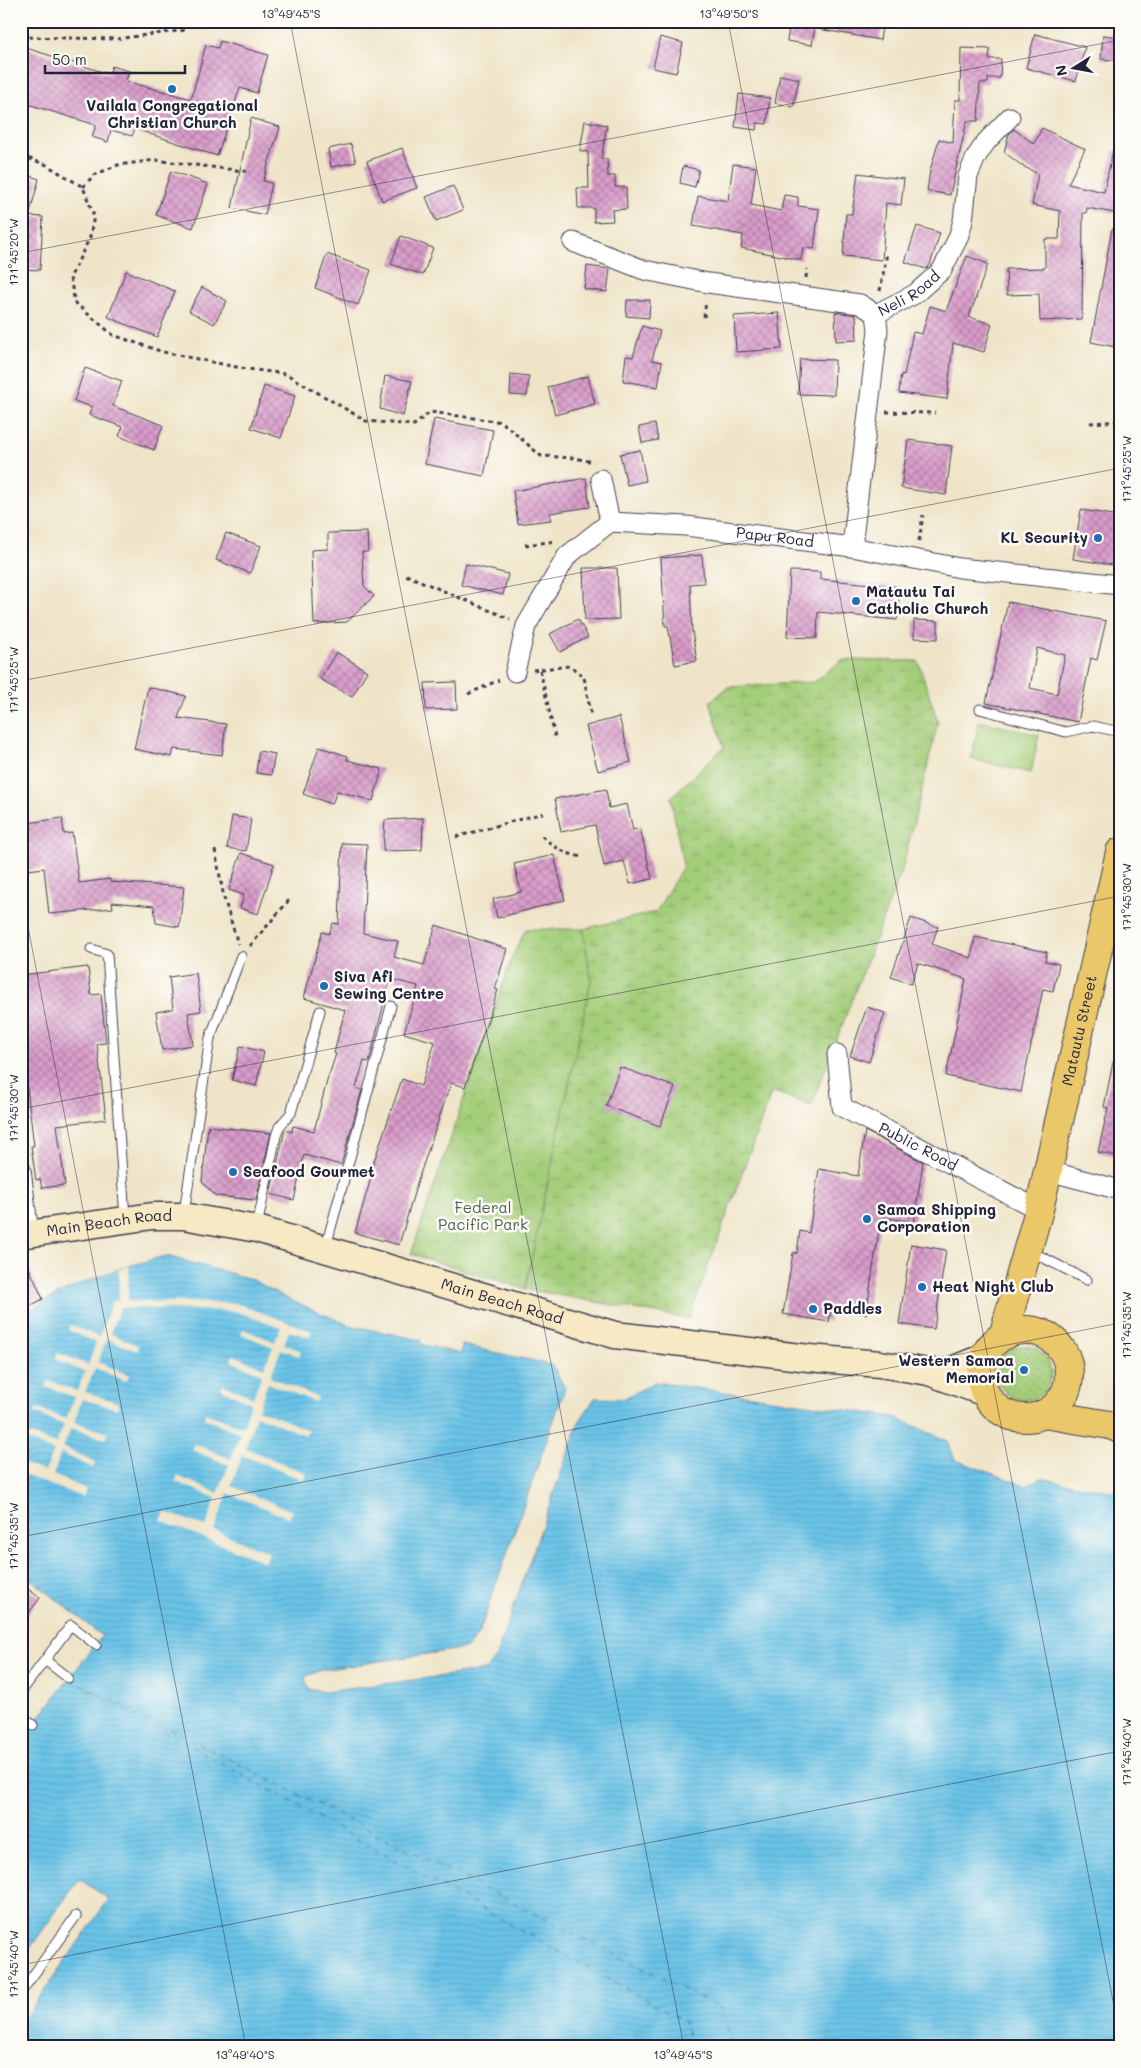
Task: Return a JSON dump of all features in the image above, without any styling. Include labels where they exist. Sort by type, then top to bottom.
[{"type":"main road","name":"Matautu Street","points":[[1002,1336],[1040,1210],[1064,1094],[1120,852]]},
{"type":"main road","name":"Matautu Street","points":[[1038,1333],[1030,1310],[1029,1282],[1040,1210]]},
{"type":"main road","name":"Main Beach Road","points":[[25,1234],[152,1216],[184,1216],[256,1229],[615,1334],[809,1358],[880,1364],[929,1372],[985,1393]]},
{"type":"main road","points":[[1044,1414],[1061,1400],[1067,1388],[1068,1372],[1065,1357],[1057,1344],[1045,1335],[1031,1331],[1016,1331],[1002,1336],[984,1357],[981,1368],[985,1393],[1001,1411],[1012,1416],[1025,1418],[1044,1414],[1115,1427]]},
{"type":"main road","points":[[929,1372],[947,1372],[984,1357]]},
{"type":"main road","points":[[1067,1388],[1115,1427]]},
{"type":"street","name":"Neli Road","points":[[852,547],[878,330],[876,314],[915,294],[942,270],[958,238],[963,221],[968,176],[976,157],[986,142],[1010,116]]},
{"type":"street","points":[[573,242],[644,270],[708,283],[860,304],[876,314]]},
{"type":"street","points":[[515,672],[526,626],[567,556],[610,522],[601,479]]},
{"type":"street","name":"Papu Road","points":[[610,522],[686,526],[852,547],[960,568],[1120,585]]},
{"type":"street","name":"Public Road","points":[[837,1054],[842,1106],[1040,1210]]},
{"type":"street","points":[[21,1170],[25,1234]]},
{"type":"street","points":[[1049,1171],[1120,1190]]},
{"type":"lane","points":[[980,709],[1066,732],[1093,726],[1120,732]]},
{"type":"lane","points":[[91,950],[107,954],[125,1220]]},
{"type":"lane","points":[[184,1216],[210,1038],[241,956]]},
{"type":"lane","points":[[325,1249],[391,1006]]},
{"type":"lane","points":[[256,1229],[276,1136],[279,1127],[291,1113],[320,1011]]},
{"type":"lane","points":[[1034,1254],[1088,1280]]},
{"type":"lane","points":[[22,1688],[71,1626],[96,1645]]},
{"type":"lane","points":[[45,1660],[68,1678]]},
{"type":"lane","points":[[21,1716],[33,1725]]},
{"type":"lane","points":[[21,1992],[76,1916]]},
{"type":"path","points":[[21,38],[116,39],[186,30]]},
{"type":"path","points":[[21,156],[45,164],[83,187],[94,216],[90,237],[70,278],[75,303],[113,335],[163,352],[241,368],[286,374],[366,421],[414,425],[430,412],[502,422],[541,456],[574,458],[594,462],[601,479]]},
{"type":"path","points":[[83,187],[94,175],[118,165],[156,160],[251,172]]},
{"type":"path","points":[[876,314],[887,253]]},
{"type":"path","points":[[868,412],[935,413]]},
{"type":"path","points":[[1090,423],[1120,421]]},
{"type":"path","points":[[916,559],[923,515]]},
{"type":"path","points":[[406,575],[526,626]]},
{"type":"path","points":[[468,694],[515,672],[570,666],[584,677],[591,715]]},
{"type":"path","points":[[540,670],[555,737]]},
{"type":"path","points":[[456,837],[543,813]]},
{"type":"path","points":[[542,836],[555,849],[571,855],[584,857]]},
{"type":"path","points":[[214,850],[224,898],[241,956]]},
{"type":"path","points":[[241,956],[290,899]]},
{"type":"green space","points":[[842,660],[918,661],[938,722],[903,867],[811,1106],[772,1091],[689,1319],[525,1289],[591,980],[583,929],[656,912],[683,866],[671,797],[724,747],[710,702],[728,687],[814,682]]},
{"type":"green space","points":[[979,721],[1039,735],[1031,773],[971,759]]},
{"type":"green space","name":"Federal Pacific Park","points":[[526,929],[583,929],[591,980],[525,1289],[411,1254],[512,957]]},
{"type":"green space","points":[[1024,1346],[1034,1348],[1043,1354],[1049,1363],[1051,1373],[1049,1383],[1043,1392],[1034,1398],[1024,1400],[1014,1398],[1005,1392],[999,1383],[997,1373],[999,1363],[1005,1354],[1014,1348]]},
{"type":"water","points":[[166,1256],[251,1279],[288,1299],[349,1325],[421,1340],[420,1344],[461,1354],[462,1345],[552,1365],[565,1388],[479,1633],[467,1648],[321,1670],[305,1677],[308,1689],[325,1692],[487,1670],[495,1659],[579,1422],[595,1398],[623,1399],[655,1382],[894,1417],[948,1441],[955,1460],[1027,1486],[1040,1478],[1120,1493],[1120,2047],[21,2047],[21,2024],[109,1899],[79,1879],[21,1961],[21,1741],[102,1636],[21,1571],[21,1316],[73,1287],[128,1266]]},
{"type":"pier","points":[[129,1266],[128,1301],[235,1303],[312,1331],[309,1337],[289,1331],[284,1344],[301,1351],[299,1356],[281,1349],[270,1377],[317,1397],[315,1402],[268,1383],[258,1409],[308,1430],[305,1435],[256,1415],[245,1448],[306,1473],[303,1480],[242,1455],[231,1486],[292,1511],[289,1518],[228,1493],[214,1530],[269,1553],[265,1562],[161,1521],[165,1512],[206,1527],[216,1498],[176,1482],[177,1476],[218,1493],[229,1465],[192,1450],[195,1444],[231,1459],[240,1433],[204,1418],[205,1413],[243,1427],[251,1403],[221,1389],[223,1384],[253,1398],[262,1374],[231,1361],[233,1355],[264,1368],[273,1347],[241,1334],[243,1329],[275,1342],[281,1327],[235,1311],[120,1308],[110,1333],[139,1346],[137,1351],[107,1339],[98,1362],[129,1375],[126,1381],[95,1368],[85,1392],[119,1403],[117,1409],[82,1399],[74,1422],[108,1433],[105,1439],[71,1428],[63,1447],[95,1462],[93,1468],[61,1453],[53,1475],[86,1489],[83,1497],[21,1474],[21,1463],[45,1472],[54,1451],[25,1439],[27,1434],[56,1444],[64,1425],[35,1413],[36,1408],[66,1419],[75,1397],[46,1387],[49,1381],[77,1391],[85,1372],[55,1359],[58,1353],[88,1365],[96,1343],[68,1330],[70,1325],[99,1337],[112,1301],[119,1301],[119,1271],[100,1277]]},
{"type":"building","points":[[790,21],[816,21],[812,45],[787,41]]},
{"type":"building","points":[[819,21],[883,21],[880,40],[818,29]]},
{"type":"building","points":[[1035,34],[1085,47],[1076,81],[1026,68]]},
{"type":"building","points":[[1103,35],[1120,37],[1120,61],[1101,59]]},
{"type":"building","points":[[660,37],[683,43],[676,73],[653,68]]},
{"type":"building","points":[[220,41],[268,55],[257,93],[240,88],[217,156],[135,129],[132,136],[111,130],[108,142],[92,137],[96,125],[21,102],[21,63],[26,48],[109,74],[112,66],[129,71],[126,81],[191,99],[206,45],[218,48]]},
{"type":"building","points":[[961,48],[990,49],[989,59],[1001,59],[1000,78],[988,78],[988,83],[980,83],[978,121],[967,121],[950,195],[927,191],[930,171],[939,139],[953,143],[955,100],[960,100]]},
{"type":"building","points":[[780,75],[799,79],[793,107],[775,103]]},
{"type":"building","points":[[739,94],[770,98],[767,124],[757,123],[756,130],[735,127]]},
{"type":"building","points":[[251,118],[280,127],[263,181],[272,183],[265,215],[232,208]]},
{"type":"building","points":[[585,121],[607,125],[601,159],[607,159],[608,176],[615,176],[615,187],[626,187],[627,209],[612,210],[613,221],[594,222],[594,208],[578,208],[577,188],[589,188],[588,152],[580,151]]},
{"type":"building","points":[[1042,128],[1085,149],[1068,184],[1104,192],[1113,150],[1120,151],[1120,214],[1087,208],[1086,213],[1083,213],[1082,319],[1040,321],[1039,294],[1007,295],[1006,269],[1045,268],[1045,239],[1059,239],[1060,211],[1032,205],[1038,174],[1021,165],[1004,152],[1009,134],[1014,129],[1034,144]]},
{"type":"building","points":[[351,144],[356,162],[331,167],[328,149]]},
{"type":"building","points":[[402,148],[417,188],[382,201],[367,161]]},
{"type":"building","points":[[733,164],[756,167],[751,205],[781,211],[784,195],[798,197],[798,206],[819,209],[814,249],[803,248],[801,260],[741,248],[743,235],[693,226],[698,196],[728,201]]},
{"type":"building","points":[[683,166],[699,170],[695,187],[680,183]]},
{"type":"building","points":[[171,171],[208,184],[193,228],[156,215]]},
{"type":"building","points":[[21,173],[39,179],[29,216],[43,217],[40,270],[21,269]]},
{"type":"building","points":[[858,173],[904,179],[901,205],[886,203],[882,260],[843,256],[846,214],[852,214]]},
{"type":"building","points":[[453,186],[463,210],[436,221],[426,197]]},
{"type":"building","points":[[917,226],[940,233],[930,265],[926,269],[905,262]]},
{"type":"building","points":[[1112,229],[1120,230],[1120,348],[1091,342]]},
{"type":"building","points":[[401,236],[433,248],[423,275],[391,264]]},
{"type":"building","points":[[327,254],[371,270],[358,305],[315,288]]},
{"type":"building","points":[[967,256],[988,264],[969,317],[992,324],[984,352],[953,343],[947,399],[899,393],[901,374],[904,375],[913,332],[922,334],[930,306],[946,311]]},
{"type":"building","points":[[587,266],[610,269],[607,292],[584,289]]},
{"type":"building","points":[[126,271],[175,291],[157,337],[108,317]]},
{"type":"building","points":[[202,287],[227,301],[214,324],[189,311]]},
{"type":"building","points":[[627,300],[650,300],[649,318],[626,316]]},
{"type":"building","points":[[835,312],[856,315],[857,340],[836,341]]},
{"type":"building","points":[[779,313],[782,349],[736,352],[734,316]]},
{"type":"building","points":[[642,326],[660,331],[652,360],[662,362],[658,387],[623,381],[626,356],[633,357]]},
{"type":"building","points":[[800,359],[835,360],[834,395],[798,394]]},
{"type":"building","points":[[85,368],[122,381],[113,406],[163,425],[154,450],[119,436],[123,427],[89,415],[92,407],[74,401]]},
{"type":"building","points":[[511,374],[529,376],[527,396],[510,395]]},
{"type":"building","points":[[385,376],[412,381],[403,416],[380,409]]},
{"type":"building","points":[[588,376],[595,404],[555,415],[548,387]]},
{"type":"building","points":[[264,386],[295,396],[281,438],[251,428]]},
{"type":"building","points":[[434,419],[493,430],[484,476],[425,464]]},
{"type":"building","points":[[655,424],[658,440],[642,443],[639,427]]},
{"type":"building","points":[[908,440],[952,446],[946,495],[901,488]]},
{"type":"building","points":[[640,450],[646,481],[627,485],[620,454]]},
{"type":"building","points":[[586,478],[590,507],[550,513],[551,520],[518,524],[513,491]]},
{"type":"building","name":"KL Security","points":[[1081,510],[1120,516],[1120,566],[1073,559]]},
{"type":"building","points":[[367,532],[368,552],[362,552],[364,586],[374,596],[347,622],[314,624],[311,550],[328,549],[328,533]]},
{"type":"building","points":[[226,533],[261,546],[250,573],[216,560]]},
{"type":"building","points":[[702,555],[704,583],[690,584],[692,631],[697,661],[675,665],[668,626],[665,626],[661,558]]},
{"type":"building","points":[[466,564],[508,574],[503,595],[461,585]]},
{"type":"building","points":[[583,568],[617,568],[619,619],[585,620]]},
{"type":"building","points":[[790,571],[820,572],[820,579],[900,587],[897,620],[818,612],[817,638],[787,637]]},
{"type":"building","points":[[1008,602],[1106,621],[1097,660],[1091,658],[1078,722],[986,703]],"holes":[[[1037,648],[1065,655],[1057,694],[1030,688]]]},
{"type":"building","points":[[578,619],[588,637],[560,652],[550,634]]},
{"type":"building","points":[[914,620],[938,621],[938,639],[914,638]]},
{"type":"building","points":[[336,652],[367,671],[352,697],[320,679]]},
{"type":"building","points":[[456,682],[457,709],[426,710],[425,683]]},
{"type":"building","points":[[148,687],[186,696],[178,718],[226,724],[222,755],[174,749],[172,757],[134,749]]},
{"type":"building","points":[[619,717],[631,762],[598,771],[586,726]]},
{"type":"building","points":[[319,747],[348,756],[347,760],[382,769],[373,801],[337,791],[332,804],[303,794]]},
{"type":"building","points":[[259,751],[275,754],[271,775],[256,773]]},
{"type":"building","points":[[606,789],[609,808],[627,804],[633,830],[640,828],[652,879],[630,884],[624,861],[604,866],[595,825],[561,832],[555,799]]},
{"type":"building","points":[[232,816],[251,819],[246,851],[227,848]]},
{"type":"building","points":[[62,818],[64,834],[72,833],[79,883],[110,879],[110,882],[184,887],[179,927],[156,923],[154,906],[112,902],[113,908],[49,914],[44,868],[28,870],[25,844],[21,845],[21,824]]},
{"type":"building","points":[[423,818],[422,850],[383,851],[385,820]]},
{"type":"building","points":[[342,843],[367,844],[363,933],[398,941],[394,957],[424,965],[436,925],[507,949],[495,989],[498,990],[465,1087],[451,1083],[416,1186],[399,1245],[355,1233],[373,1171],[371,1170],[402,1079],[421,1086],[435,1042],[404,1033],[418,986],[390,979],[369,1062],[364,1061],[356,1088],[362,1090],[341,1165],[304,1155],[294,1200],[270,1194],[285,1130],[292,1132],[293,1126],[314,1131],[336,1054],[334,1053],[345,1010],[304,998],[322,932],[329,934],[333,923],[339,924]]},
{"type":"building","points":[[241,853],[274,864],[258,914],[240,908],[244,895],[229,890]]},
{"type":"building","points":[[554,855],[565,900],[497,918],[493,899],[521,892],[514,864]]},
{"type":"building","points":[[911,918],[938,927],[932,944],[971,958],[975,937],[1047,952],[1045,961],[1059,964],[1053,991],[1043,989],[1021,1092],[946,1076],[966,979],[918,963],[911,984],[891,977]]},
{"type":"building","points":[[88,967],[91,995],[101,994],[106,1043],[97,1044],[106,1119],[57,1125],[65,1185],[42,1188],[40,1179],[36,1180],[31,1146],[34,1146],[21,1039],[21,975]]},
{"type":"building","points":[[196,973],[201,1011],[188,1013],[193,1045],[162,1050],[156,1012],[173,1009],[169,977]]},
{"type":"building","points":[[867,1007],[885,1013],[869,1062],[850,1056]]},
{"type":"building","points":[[240,1046],[264,1052],[256,1086],[232,1080]]},
{"type":"building","points":[[1113,1062],[1120,1063],[1120,1157],[1098,1152],[1108,1108],[1104,1107]]},
{"type":"building","points":[[620,1067],[675,1087],[660,1126],[606,1106]]},
{"type":"building","name":"Seafood Gourmet","points":[[208,1126],[271,1133],[256,1200],[216,1196],[202,1182]]},
{"type":"building","points":[[865,1131],[923,1162],[914,1222],[881,1217],[866,1314],[831,1309],[829,1322],[783,1314],[793,1253],[797,1253],[800,1231],[809,1233],[819,1169],[858,1176]]},
{"type":"building","name":"Heat Night Club","points":[[911,1244],[946,1250],[934,1329],[899,1324]]},
{"type":"building","points":[[21,1250],[43,1299],[21,1311]]},
{"type":"building","points":[[21,1584],[40,1598],[21,1623]]},
{"type":"ferry route","points":[[71,1679],[721,2008],[733,2047]]},
{"type":"ferry route","points":[[86,1688],[684,2021],[691,2047]]},
{"type":"place","name":"Vailala Congregational Christian Church","points":[[172,89]]},
{"type":"place","name":"KL Security","points":[[1098,538]]},
{"type":"place","name":"Matautu Tai Catholic Church","points":[[856,601]]},
{"type":"place","name":"Siva Afi Sewing Centre","points":[[324,986]]},
{"type":"place","name":"Seafood Gourmet","points":[[233,1172]]},
{"type":"place","name":"Samoa Shipping Corporation","points":[[867,1219]]},
{"type":"place","name":"Heat Night Club","points":[[922,1287]]},
{"type":"place","name":"Paddles","points":[[813,1309]]},
{"type":"place","name":"Western Samoa Memorial","points":[[1024,1370]]}]
